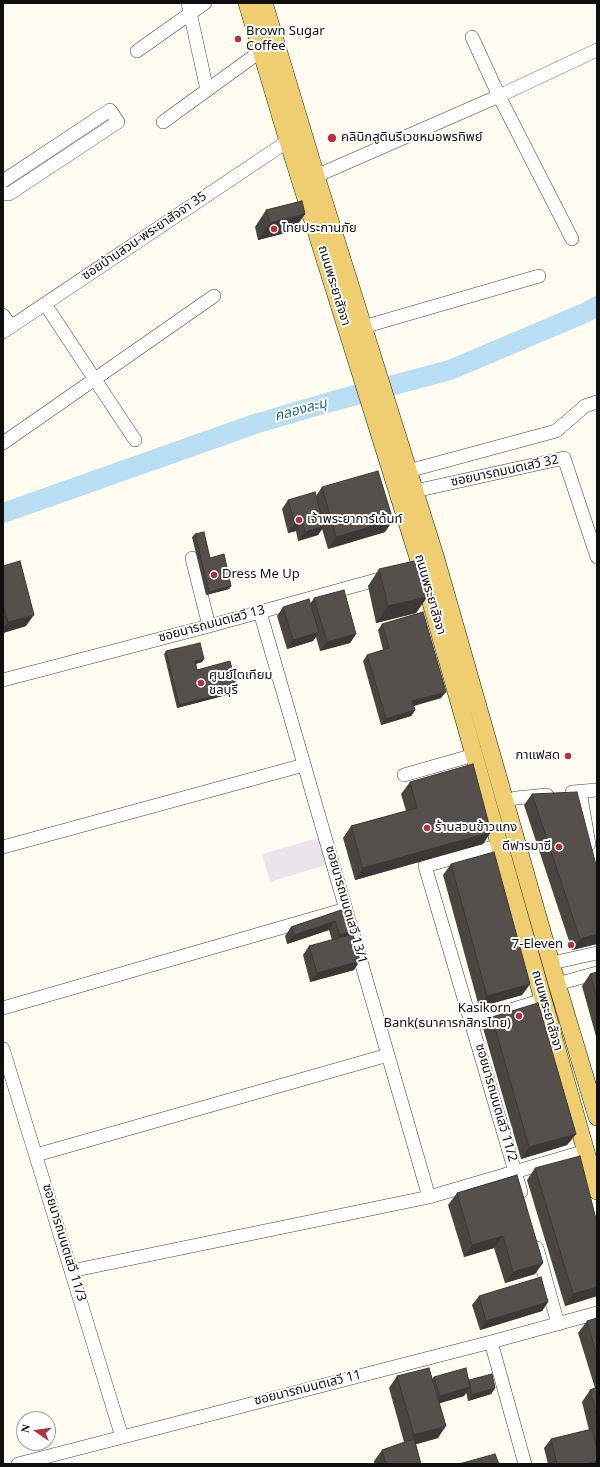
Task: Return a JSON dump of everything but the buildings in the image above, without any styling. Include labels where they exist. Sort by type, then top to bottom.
[{"type":"main road","name":"ถนนพระยาสัจจา","points":[[247,3],[261,51],[277,76],[316,176],[363,327],[368,371],[369,401],[408,571],[474,755],[597,1191]]},
{"type":"main road","name":"ถนนพระยาสัจจา","points":[[266,4],[288,142],[368,371],[386,398],[438,566],[557,984],[597,1117]]},
{"type":"street","points":[[137,51],[189,8],[205,3]]},
{"type":"street","points":[[189,8],[207,90]]},
{"type":"street","points":[[472,37],[499,96],[572,239]]},
{"type":"street","points":[[316,176],[499,96],[597,50]]},
{"type":"street","points":[[163,122],[261,51]]},
{"type":"street","points":[[3,181],[110,110],[118,122],[9,194],[3,193]]},
{"type":"street","name":"ซอยบ้านสวน-พระยาสัจจา 35","points":[[7,329],[288,142]]},
{"type":"street","points":[[41,156],[49,168]]},
{"type":"street","points":[[363,327],[540,276]]},
{"type":"street","points":[[3,443],[214,296]]},
{"type":"street","points":[[45,304],[135,440]]},
{"type":"street","points":[[3,316],[7,329]]},
{"type":"street","points":[[408,471],[556,431],[584,406],[597,402]]},
{"type":"street","name":"ซอยนารถมนตเสวี 32","points":[[415,491],[564,458],[597,557]]},
{"type":"street","points":[[192,558],[209,626]]},
{"type":"street","name":"ซอยนารถมนตเสวี 13","points":[[3,680],[209,626],[408,571]]},
{"type":"street","name":"ซอยนารถมนตเสวี 13/1","points":[[260,612],[429,1197]]},
{"type":"street","points":[[404,775],[474,755]]},
{"type":"street","points":[[3,847],[304,765]]},
{"type":"street","points":[[505,801],[516,798],[597,790]]},
{"type":"street","points":[[580,791],[591,859]]},
{"type":"street","name":"ซอยนารถมนตเสวี 11/2","points":[[500,846],[424,866],[524,1203]]},
{"type":"street","points":[[3,1008],[346,909]]},
{"type":"street","points":[[552,963],[597,953]]},
{"type":"street","points":[[557,984],[597,973]]},
{"type":"street","points":[[471,1022],[543,1000]]},
{"type":"street","name":"ซอยนารถมนตเสวี 11/3","points":[[3,1048],[122,1437]]},
{"type":"street","points":[[36,1155],[388,1055]]},
{"type":"street","points":[[71,1271],[429,1197],[586,1151]]},
{"type":"street","points":[[532,1233],[558,1324]]},
{"type":"street","name":"ซอยนารถมนตเสวี 11","points":[[18,1464],[597,1313]]},
{"type":"street","points":[[490,1342],[525,1464]]},
{"type":"shaded area","points":[[318,838],[326,865],[270,882],[262,854]]},
{"type":"waterway","name":"คลองละมุ","points":[[3,513],[255,424],[326,403],[450,370],[587,312],[597,306]]},
{"type":"place","name":"Brown Sugar Coffee","points":[[238,39]]},
{"type":"place","name":"คลินิกสูตินรีเวชหมอพรทิพย์","points":[[332,138]]},
{"type":"place","name":"ไทยประกานภัย","points":[[274,229]]},
{"type":"place","name":"เจ้าพระยาการ์เด้นท์","points":[[299,520]]},
{"type":"place","name":"Dress Me Up","points":[[214,575]]},
{"type":"place","name":"ศูนย์ไตเทียม ชลบุรี","points":[[201,683]]},
{"type":"place","name":"กาแฟสด","points":[[568,756]]},
{"type":"place","name":"ร้านสวนข้าวแกง","points":[[427,828]]},
{"type":"place","name":"ดีฟารมาซี","points":[[559,847]]},
{"type":"place","name":"7-Eleven","points":[[571,945]]},
{"type":"place","name":"Kasikorn Bank(ธนาคารกสิกรไทย)","points":[[519,1016]]}]
